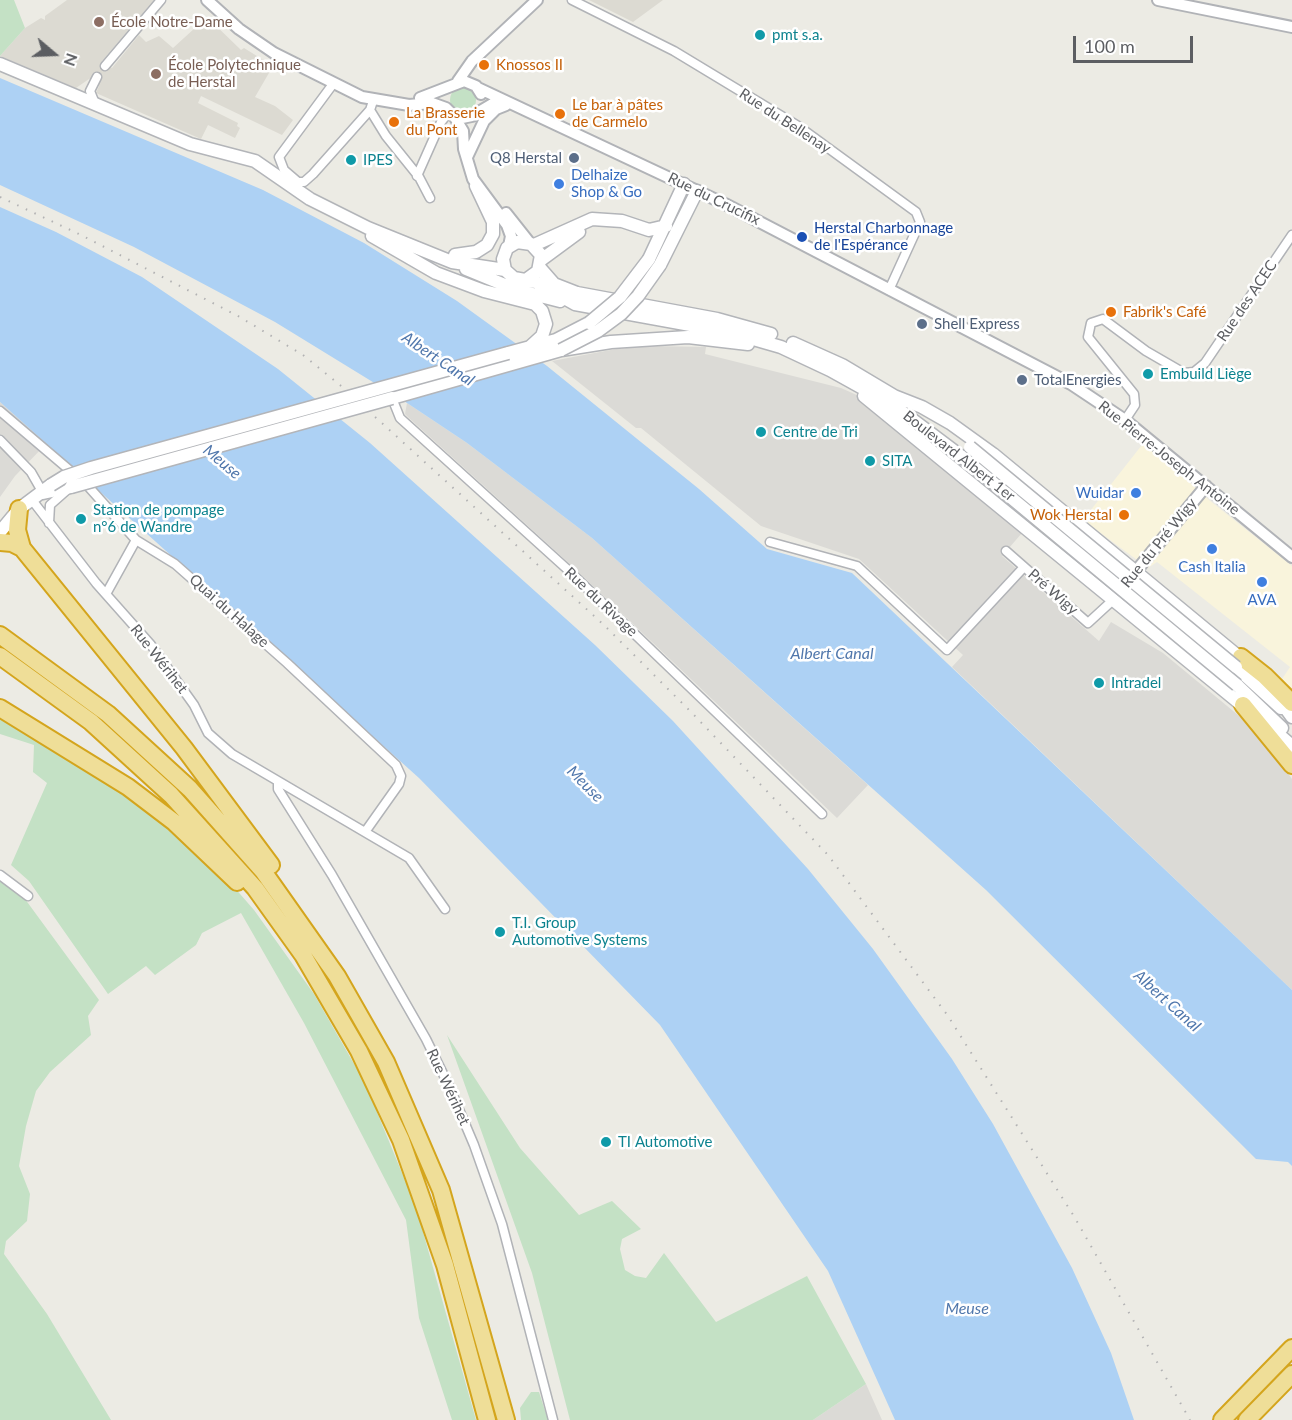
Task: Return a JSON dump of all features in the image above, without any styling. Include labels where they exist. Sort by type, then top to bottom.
[{"type":"highway","points":[[42,496],[17,530],[22,548],[222,798],[297,903],[311,936]]},
{"type":"highway","points":[[0,534],[22,548]]},
{"type":"highway","points":[[0,635],[80,691],[163,762],[242,845],[311,936],[378,1047],[431,1163],[457,1239],[504,1414]]},
{"type":"highway","points":[[0,656],[73,708],[146,770],[216,843],[285,929],[359,1051],[401,1140],[445,1265],[487,1420]]},
{"type":"highway","points":[[1238,662],[1265,676],[1292,703]]},
{"type":"highway","points":[[1242,705],[1292,765]]},
{"type":"highway","points":[[0,708],[111,776],[160,811],[214,858],[258,906],[285,929]]},
{"type":"highway","points":[[1222,1420],[1292,1348]]},
{"type":"highway","points":[[1247,1420],[1292,1374]]},
{"type":"main road","name":"Boulevard Albert 1er","points":[[0,64],[89,106],[129,118]]},
{"type":"main road","name":"Boulevard Albert 1er","points":[[35,80],[94,101],[201,147],[255,161],[304,195],[343,217],[409,236],[454,258],[505,270],[514,278],[527,279],[541,284],[569,303],[737,334],[796,353],[830,370],[908,414],[966,452],[1237,685],[1265,710],[1292,741]]},
{"type":"main road","points":[[561,350],[598,331],[621,314],[638,296],[684,184]]},
{"type":"main road","points":[[454,258],[476,252],[487,245],[493,234],[493,222],[476,186]]},
{"type":"main road","points":[[42,496],[390,392],[570,335],[596,318],[620,297],[654,259],[697,191]]},
{"type":"main road","points":[[343,217],[436,273],[484,291],[535,304],[542,311],[546,324],[542,336],[531,346]]},
{"type":"main road","points":[[531,244],[592,219],[612,220],[644,230],[655,230],[666,226]]},
{"type":"main road","points":[[527,279],[541,264],[585,228],[612,220]]},
{"type":"main road","points":[[644,230],[650,240],[654,259]]},
{"type":"main road","name":"Boulevard Albert 1er","points":[[454,258],[477,260],[506,251],[517,242],[531,244],[554,284],[577,293],[717,319],[776,336],[842,365],[894,396],[1238,662],[1292,718]]},
{"type":"main road","points":[[505,270],[506,251]]},
{"type":"main road","points":[[454,258],[507,286],[569,303]]},
{"type":"main road","points":[[0,534],[64,477],[91,468],[561,350],[655,338],[724,340],[796,353]]},
{"type":"main road","points":[[830,370],[1292,746]]},
{"type":"main road","points":[[894,396],[922,407],[971,438],[1136,571],[1238,662]]},
{"type":"street","points":[[105,66],[161,0]]},
{"type":"street","points":[[207,0],[263,47],[372,105],[432,103],[467,118],[494,102],[513,104]]},
{"type":"street","points":[[399,103],[432,96],[448,89],[458,81],[475,58],[537,0]]},
{"type":"street","name":"Rue du Bellenay","points":[[572,0],[634,29],[788,120],[916,212],[920,222],[889,290]]},
{"type":"street","points":[[1158,0],[1292,27]]},
{"type":"street","points":[[1215,0],[1221,13]]},
{"type":"street","points":[[467,157],[482,99],[473,72],[475,58]]},
{"type":"street","points":[[94,101],[90,91],[97,77]]},
{"type":"street","points":[[458,81],[469,82],[477,87]]},
{"type":"street","points":[[333,84],[283,149],[279,161],[290,176],[304,182],[372,105]]},
{"type":"street","name":"Rue du Crucifix","points":[[477,87],[684,184],[912,302]]},
{"type":"street","points":[[448,89],[444,100],[462,131],[476,186],[510,231],[506,251]]},
{"type":"street","points":[[467,157],[478,131],[490,113],[503,105],[513,104]]},
{"type":"street","points":[[372,105],[386,136],[417,176],[430,198]]},
{"type":"street","points":[[417,176],[441,122],[450,112]]},
{"type":"street","points":[[493,206],[510,217],[531,244]]},
{"type":"street","name":"Rue des ACEC","points":[[1125,420],[1135,405],[1134,394],[1088,337],[1091,323],[1103,320],[1146,351],[1184,373],[1194,372],[1205,363],[1292,235]]},
{"type":"street","name":"Rue Pierre-Joseph Antoine","points":[[912,302],[1060,378],[1125,420],[1292,557]]},
{"type":"street","name":"Rue du Rivage","points":[[390,392],[400,418],[567,569],[822,814]]},
{"type":"street","name":"Quai du Halage","points":[[0,411],[87,485],[136,540],[176,564],[396,765],[401,776],[399,784],[365,832]]},
{"type":"street","name":"Rue Wérihet","points":[[0,440],[31,472],[42,496],[49,524],[151,645],[194,705],[208,733],[232,754],[278,783],[409,858],[445,909]]},
{"type":"street","name":"Rue du Pré Wigy","points":[[1113,600],[1206,486]]},
{"type":"street","points":[[42,496],[48,512],[49,524]]},
{"type":"street","points":[[106,594],[136,540]]},
{"type":"street","name":"Pré Wigy","points":[[770,542],[857,566],[947,650],[1024,567],[1088,623],[1113,600]]},
{"type":"street","points":[[1006,551],[1024,567]]},
{"type":"street","name":"Rue Wérihet","points":[[278,783],[278,789],[332,875],[426,1040],[453,1095],[474,1145],[502,1224],[553,1420]]},
{"type":"street","points":[[0,875],[28,896]]},
{"type":"shaded area","name":"École Polytechnique de Herstal","points":[[67,0],[154,0],[102,61],[112,68],[139,35],[146,42],[159,36],[173,48],[207,17],[241,50],[244,48],[273,66],[255,97],[275,106],[293,120],[282,135],[201,96],[198,103],[238,123],[237,126],[240,128],[235,138],[208,125],[201,139],[96,93],[99,86],[89,79],[76,88],[0,56],[25,28],[41,18],[45,20],[45,16]]},
{"type":"shaded area","points":[[589,0],[663,0],[633,22]]},
{"type":"shaded area","points":[[651,346],[706,347],[705,354],[841,388],[859,396],[1022,533],[1002,556],[1099,641],[1111,622],[1163,653],[1238,715],[1270,748],[1292,779],[1292,990],[952,667],[963,655],[859,559],[761,526],[641,428],[636,428],[552,361],[616,349]]},
{"type":"shaded area","points":[[0,402],[47,443],[15,476],[0,497]]},
{"type":"shaded area","points":[[407,403],[467,443],[592,538],[868,785],[837,818],[571,565],[409,418],[405,414]]},
{"type":"shaded area","points":[[1145,441],[1209,500],[1292,566],[1292,690],[1282,679],[1290,667],[1157,562],[1148,568],[1083,520]]},
{"type":"shaded area","points":[[866,1384],[882,1420],[813,1420]]},
{"type":"green space","points":[[0,0],[14,0],[25,28],[0,56]]},
{"type":"green space","points":[[463,87],[472,91],[476,100],[472,109],[463,113],[454,109],[450,100],[454,91]]},
{"type":"green space","points":[[0,713],[107,779],[220,871],[254,910],[314,994],[365,1083],[416,1207],[476,1420],[452,1420],[419,1318],[406,1220],[304,1023],[241,913],[202,933],[196,945],[155,975],[146,966],[108,994],[29,881],[11,865],[47,783],[33,772],[34,745],[0,734]]},
{"type":"green space","points":[[0,880],[25,899],[99,1000],[88,1016],[91,1035],[50,1072],[36,1091],[26,1126],[19,1166],[30,1194],[27,1221],[6,1241],[4,1254],[47,1314],[111,1420],[0,1420]]},
{"type":"green space","points":[[447,1035],[520,1148],[579,1215],[612,1201],[641,1229],[622,1239],[620,1249],[625,1270],[635,1276],[646,1278],[664,1253],[716,1322],[807,1276],[866,1384],[813,1420],[570,1420],[532,1273]]},
{"type":"green space","points":[[531,1392],[539,1392],[548,1420],[521,1420],[520,1408]]},
{"type":"water","name":"Albert Canal","points":[[0,78],[263,190],[364,243],[457,301],[547,366],[699,489],[767,549],[852,573],[1292,990],[1292,1166],[1288,1162],[1256,1159],[986,890],[592,538],[467,443],[407,403],[275,322],[134,247],[0,185]]},
{"type":"water","name":"Meuse","points":[[0,207],[56,232],[142,277],[278,369],[370,443],[595,645],[673,721],[808,869],[873,949],[952,1059],[993,1124],[1072,1268],[1111,1353],[1134,1420],[895,1420],[828,1271],[660,1025],[419,778],[0,402]]},
{"type":"railway","points":[[0,197],[81,235],[238,316],[303,355],[340,385],[604,625],[693,714],[828,855],[948,1016],[1075,1218],[1190,1420]]},
{"type":"place","name":"École Notre-Dame","points":[[99,22]]},
{"type":"place","name":"pmt s.a.","points":[[760,35]]},
{"type":"place","name":"Knossos II","points":[[484,65]]},
{"type":"place","name":"École Polytechnique de Herstal","points":[[156,74]]},
{"type":"place","name":"Le bar à pâtes de Carmelo","points":[[560,114]]},
{"type":"place","name":"La Brasserie du Pont","points":[[394,122]]},
{"type":"place","name":"Q8 Herstal","points":[[574,158]]},
{"type":"place","name":"IPES","points":[[351,160]]},
{"type":"place","name":"Delhaize Shop & Go","points":[[559,184]]},
{"type":"place","name":"Herstal Charbonnage de l'Espérance","points":[[802,237]]},
{"type":"place","name":"Fabrik's Café","points":[[1111,312]]},
{"type":"place","name":"Shell Express","points":[[922,324]]},
{"type":"place","name":"Embuild Liège","points":[[1148,374]]},
{"type":"place","name":"TotalEnergies","points":[[1022,380]]},
{"type":"place","name":"Centre de Tri","points":[[761,432]]},
{"type":"place","name":"SITA","points":[[870,461]]},
{"type":"place","name":"Wuidar","points":[[1136,493]]},
{"type":"place","name":"Wok Herstal","points":[[1124,515]]},
{"type":"place","name":"Station de pompage n°6 de Wandre","points":[[81,519]]},
{"type":"place","name":"Cash Italia","points":[[1212,549]]},
{"type":"place","name":"AVA","points":[[1262,582]]},
{"type":"place","name":"Intradel","points":[[1099,683]]},
{"type":"place","name":"T.I. Group Automotive Systems","points":[[500,932]]},
{"type":"place","name":"TI Automotive","points":[[606,1142]]}]
